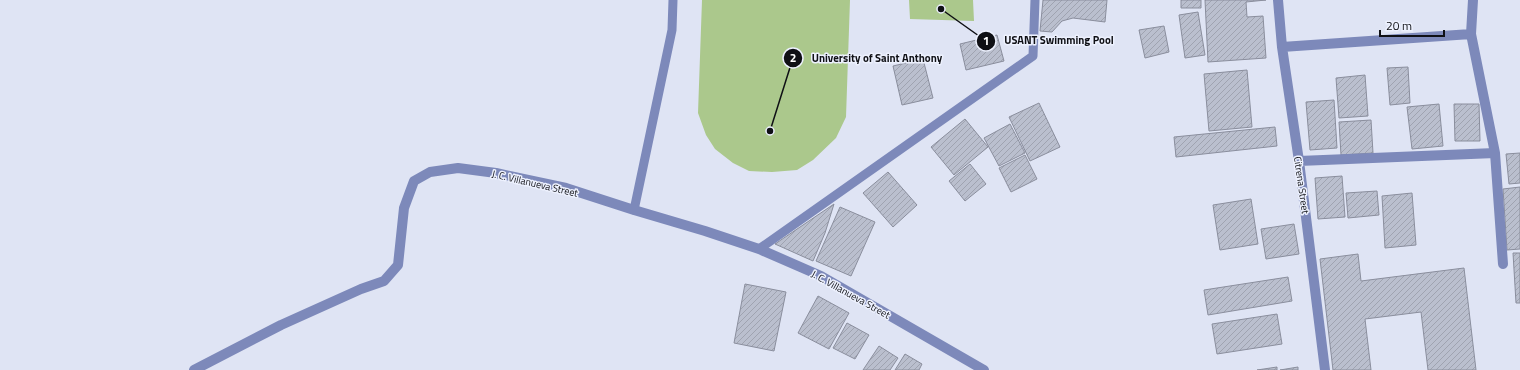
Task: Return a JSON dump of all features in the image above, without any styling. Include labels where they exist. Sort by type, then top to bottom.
[{"type":"street","name":"Citrena Street","points":[[1278,0],[1282,47],[1299,162],[1325,370]]},
{"type":"street","points":[[1473,0],[1471,34],[1495,153],[1503,264]]},
{"type":"street","points":[[1282,47],[1471,34]]},
{"type":"street","points":[[1299,162],[1495,153]]},
{"type":"street","name":"J. C. Villanueva Street","points":[[194,370],[281,326],[361,289],[384,281],[398,265],[404,208],[414,181],[430,172],[458,168],[496,173],[566,188],[759,249],[822,276],[984,370]]},
{"type":"lane","points":[[634,210],[672,30],[673,0]]},
{"type":"lane","points":[[759,249],[1033,56],[1035,0]]},
{"type":"green space","points":[[702,0],[850,0],[846,117],[836,138],[813,160],[797,170],[772,172],[749,171],[733,163],[715,149],[706,135],[698,113]]},
{"type":"green space","points":[[909,0],[973,0],[974,21],[910,19]]},
{"type":"building","points":[[1043,0],[1107,0],[1105,22],[1073,18],[1062,21],[1052,32],[1040,31]]},
{"type":"building","points":[[1181,0],[1201,0],[1201,8],[1181,8]]},
{"type":"building","points":[[1205,0],[1266,0],[1246,2],[1247,17],[1263,16],[1266,58],[1208,62]]},
{"type":"building","points":[[1198,12],[1205,55],[1185,58],[1179,15]]},
{"type":"building","points":[[1164,26],[1169,52],[1145,58],[1139,30]]},
{"type":"building","points":[[997,35],[1004,61],[966,70],[960,44]]},
{"type":"building","points":[[923,59],[933,98],[902,105],[893,66]]},
{"type":"building","points":[[1408,67],[1410,103],[1390,105],[1387,68]]},
{"type":"building","points":[[1247,70],[1252,127],[1209,131],[1204,74]]},
{"type":"building","points":[[1365,75],[1368,116],[1339,118],[1336,78]]},
{"type":"building","points":[[1334,100],[1337,148],[1310,150],[1306,102]]},
{"type":"building","points":[[1039,103],[1060,147],[1030,161],[1009,117]]},
{"type":"building","points":[[1439,104],[1443,146],[1412,149],[1407,107]]},
{"type":"building","points":[[1454,104],[1479,104],[1480,141],[1455,141]]},
{"type":"building","points":[[965,119],[988,147],[954,175],[931,147]]},
{"type":"building","points":[[1371,120],[1373,153],[1341,155],[1339,122]]},
{"type":"building","points":[[1010,124],[1025,153],[999,166],[984,138]]},
{"type":"building","points":[[1275,127],[1277,146],[1176,157],[1174,137]]},
{"type":"building","points":[[1520,153],[1520,183],[1509,184],[1506,154]]},
{"type":"building","points":[[1025,155],[1037,179],[1011,192],[999,168]]},
{"type":"building","points":[[970,164],[986,184],[965,201],[949,181]]},
{"type":"building","points":[[888,172],[917,205],[893,227],[863,193]]},
{"type":"building","points":[[1342,176],[1345,217],[1318,219],[1315,178]]},
{"type":"building","points":[[1520,187],[1520,249],[1507,250],[1503,189]]},
{"type":"building","points":[[1377,191],[1379,215],[1348,218],[1346,193]]},
{"type":"building","points":[[1412,193],[1416,245],[1385,248],[1382,196]]},
{"type":"building","points":[[1251,199],[1258,244],[1220,250],[1213,205]]},
{"type":"building","points":[[834,204],[825,233],[813,261],[775,244]]},
{"type":"building","points":[[840,207],[875,222],[851,276],[816,261]]},
{"type":"building","points":[[1294,224],[1299,254],[1266,259],[1261,229]]},
{"type":"building","points":[[1513,253],[1520,253],[1520,303],[1516,303]]},
{"type":"building","points":[[1358,254],[1361,281],[1464,268],[1476,370],[1428,370],[1421,312],[1365,319],[1371,370],[1333,370],[1320,259]]},
{"type":"building","points":[[1288,277],[1292,301],[1208,315],[1204,290]]},
{"type":"building","points":[[745,284],[786,292],[774,351],[734,343]]},
{"type":"building","points":[[818,296],[849,313],[829,349],[798,333]]},
{"type":"building","points":[[1277,314],[1282,344],[1217,354],[1212,324]]},
{"type":"building","points":[[847,323],[869,335],[855,359],[833,348]]},
{"type":"building","points":[[879,346],[898,358],[890,370],[863,370]]},
{"type":"building","points":[[905,354],[922,364],[919,370],[895,370]]},
{"type":"building","points":[[1277,367],[1277,370],[1257,370]]},
{"type":"building","points":[[1298,367],[1298,370],[1280,370]]},
{"type":"place","name":"USANT Swimming Pool","points":[[941,9]]},
{"type":"place","name":"University of Saint Anthony","points":[[770,131]]}]
